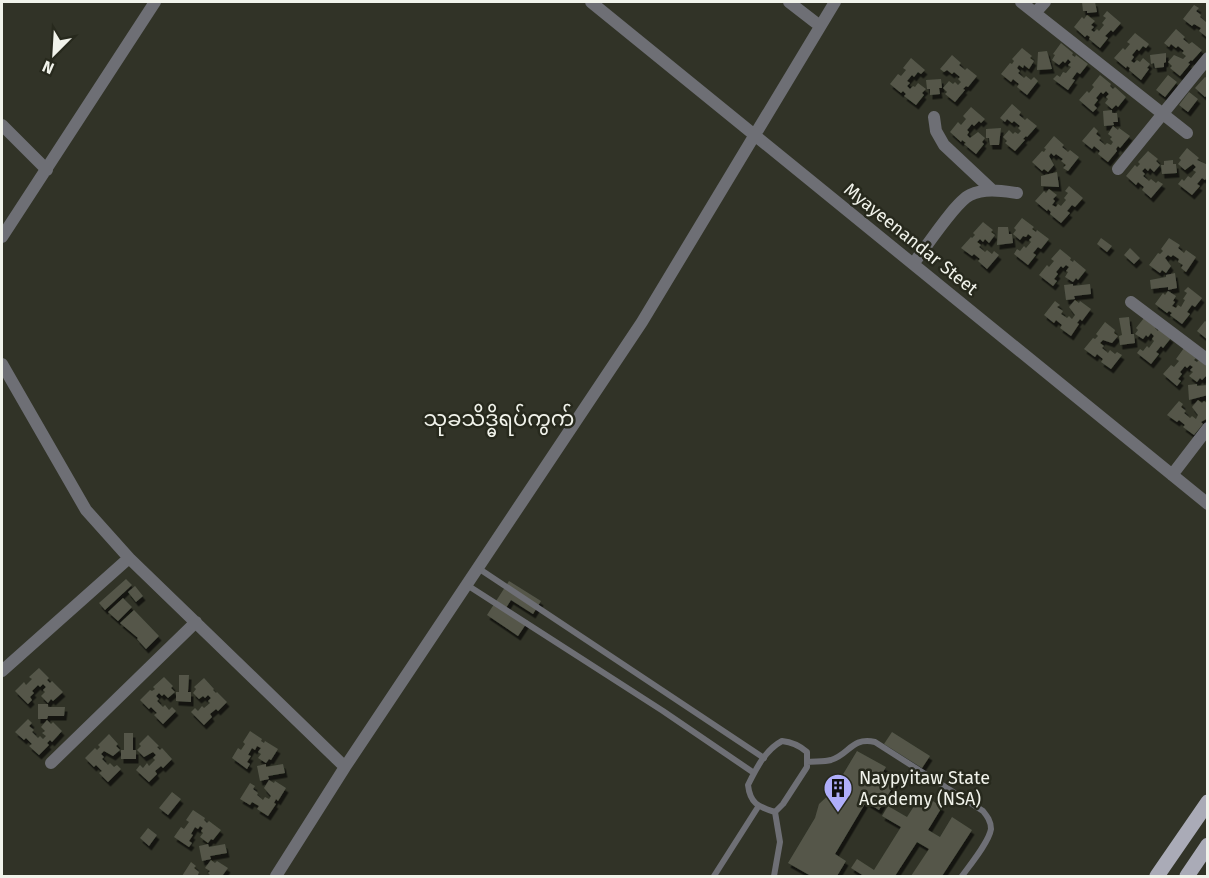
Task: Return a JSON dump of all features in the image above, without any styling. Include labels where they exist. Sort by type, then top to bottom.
[{"type":"main road","points":[[1157,876],[1208,802]]},
{"type":"main road","points":[[1187,876],[1208,845]]},
{"type":"street","points":[[2,237],[155,2]]},
{"type":"street","name":"Myayeenandar Steet","points":[[591,2],[1208,504]]},
{"type":"street","points":[[789,2],[820,26]]},
{"type":"street","points":[[276,876],[345,767],[642,322],[836,2]]},
{"type":"street","points":[[1021,2],[1187,133]]},
{"type":"street","points":[[1035,13],[1044,2]]},
{"type":"street","points":[[1118,169],[1208,58]]},
{"type":"street","points":[[934,117],[936,131],[944,145],[992,190]]},
{"type":"street","points":[[2,125],[47,170]]},
{"type":"street","points":[[913,264],[959,204],[969,195],[992,190],[1017,193]]},
{"type":"street","points":[[1131,302],[1208,360]]},
{"type":"street","points":[[2,364],[86,510],[129,558],[345,767]]},
{"type":"street","points":[[1172,475],[1208,428]]},
{"type":"street","points":[[2,671],[129,558]]},
{"type":"street","points":[[51,763],[196,622]]},
{"type":"lane","points":[[478,568],[764,758]]},
{"type":"lane","points":[[467,585],[754,772]]},
{"type":"lane","points":[[807,762],[831,760],[863,740],[874,742],[983,810],[989,819],[991,828],[988,838],[962,876]]},
{"type":"lane","points":[[782,741],[790,742],[807,752],[807,767],[783,804],[775,812],[758,807],[752,801],[748,785],[754,772],[774,746],[782,741]]},
{"type":"lane","points":[[714,876],[758,807]]},
{"type":"lane","points":[[774,876],[780,842],[775,812]]},
{"type":"building","points":[[1082,2],[1095,2],[1097,12],[1083,11]]},
{"type":"building","points":[[1194,5],[1199,8],[1196,11],[1201,15],[1200,17],[1206,22],[1208,20],[1208,38],[1199,31],[1201,28],[1194,24],[1192,26],[1183,19]]},
{"type":"building","points":[[1107,11],[1121,23],[1113,32],[1111,30],[1105,36],[1108,38],[1100,48],[1089,39],[1090,37],[1087,35],[1085,37],[1074,27],[1082,17],[1084,19],[1087,15],[1095,21],[1091,25],[1094,27],[1091,30],[1099,31],[1104,25],[1102,23],[1106,18],[1103,16]]},
{"type":"building","points":[[1176,29],[1189,44],[1192,42],[1202,50],[1188,63],[1190,64],[1180,76],[1170,68],[1172,66],[1168,62],[1174,55],[1183,59],[1186,56],[1182,53],[1184,51],[1178,46],[1176,48],[1171,44],[1169,47],[1164,43]]},
{"type":"building","points":[[1135,33],[1149,44],[1146,48],[1143,46],[1139,51],[1137,49],[1132,55],[1134,57],[1131,61],[1134,63],[1137,60],[1140,62],[1143,58],[1150,64],[1141,80],[1129,70],[1130,68],[1127,66],[1126,68],[1114,58],[1123,48],[1125,50],[1130,44],[1127,42]]},
{"type":"building","points":[[1061,43],[1073,53],[1072,55],[1075,57],[1076,55],[1088,64],[1080,74],[1077,72],[1068,90],[1053,79],[1057,75],[1060,77],[1063,72],[1066,73],[1071,67],[1068,65],[1071,62],[1068,59],[1059,65],[1052,60],[1055,55],[1053,54]]},
{"type":"building","points":[[1022,48],[1032,56],[1030,58],[1034,61],[1029,69],[1024,65],[1023,68],[1019,65],[1018,73],[1024,78],[1026,76],[1031,80],[1034,77],[1038,81],[1027,95],[1017,87],[1019,84],[1013,79],[1011,82],[1001,74],[1010,63],[1012,64],[1014,61],[1012,59]]},
{"type":"building","points":[[1047,51],[1052,69],[1037,70],[1038,52]]},
{"type":"building","points":[[1166,53],[1164,67],[1155,68],[1154,63],[1151,64],[1150,55]]},
{"type":"building","points":[[952,55],[961,63],[959,65],[977,76],[968,87],[963,89],[965,90],[955,102],[945,94],[947,92],[943,88],[949,81],[958,85],[961,82],[958,79],[960,77],[954,72],[952,74],[940,69]]},
{"type":"building","points":[[911,58],[925,70],[921,74],[918,72],[914,77],[912,75],[907,81],[910,83],[907,86],[910,89],[918,83],[926,89],[916,105],[904,96],[906,94],[903,91],[901,93],[890,84],[898,74],[901,76],[906,70],[903,68]]},
{"type":"building","points":[[1100,75],[1111,84],[1113,89],[1115,87],[1126,97],[1118,107],[1116,105],[1112,109],[1105,103],[1109,94],[1106,91],[1103,94],[1101,92],[1096,98],[1098,100],[1094,105],[1097,108],[1093,112],[1079,100],[1087,91],[1089,93]]},
{"type":"building","points":[[1168,75],[1177,82],[1165,97],[1156,90]]},
{"type":"building","points":[[1205,77],[1208,79],[1208,94],[1205,97],[1195,88]]},
{"type":"building","points":[[941,79],[940,94],[930,95],[926,80]]},
{"type":"building","points":[[1189,92],[1198,99],[1188,112],[1179,105]]},
{"type":"building","points":[[1012,104],[1021,112],[1019,115],[1037,126],[1023,139],[1025,140],[1015,151],[1005,143],[1007,141],[1003,137],[1009,130],[1013,134],[1015,132],[1018,134],[1021,131],[1018,128],[1020,126],[1014,121],[1012,123],[1007,119],[1005,122],[1000,118]]},
{"type":"building","points":[[971,107],[985,119],[974,126],[972,124],[967,130],[970,138],[978,132],[985,138],[982,142],[984,144],[976,154],[964,144],[966,143],[962,140],[961,142],[950,132],[958,122],[961,125],[966,119],[963,116]]},
{"type":"building","points":[[1112,110],[1112,113],[1117,113],[1118,122],[1104,126],[1103,111]]},
{"type":"building","points":[[1113,126],[1130,136],[1120,148],[1118,146],[1117,151],[1108,162],[1098,154],[1100,151],[1094,146],[1092,149],[1082,141],[1094,127],[1098,131],[1096,134],[1101,138],[1099,140],[1105,145],[1107,143],[1111,145],[1112,137],[1108,134]]},
{"type":"building","points":[[1001,128],[999,145],[990,145],[989,138],[986,138],[986,129]]},
{"type":"building","points":[[1054,136],[1064,145],[1062,147],[1079,157],[1068,171],[1063,168],[1066,165],[1061,161],[1063,159],[1056,154],[1054,156],[1051,153],[1049,156],[1054,165],[1048,172],[1044,169],[1042,171],[1032,162],[1042,151],[1044,152],[1046,149],[1044,148]]},
{"type":"building","points":[[1187,148],[1199,158],[1197,160],[1208,165],[1208,176],[1205,180],[1202,178],[1197,184],[1200,186],[1192,195],[1178,184],[1188,176],[1191,178],[1196,172],[1193,170],[1196,167],[1193,164],[1185,170],[1178,164],[1181,160],[1179,158]]},
{"type":"building","points":[[1148,151],[1158,159],[1156,161],[1160,165],[1154,172],[1150,168],[1148,171],[1145,168],[1142,171],[1145,174],[1143,176],[1149,181],[1151,179],[1163,184],[1151,198],[1142,190],[1144,187],[1138,182],[1136,185],[1126,176],[1135,165],[1137,167],[1140,164],[1138,162]]},
{"type":"building","points":[[1173,160],[1177,173],[1162,174],[1161,165],[1164,165],[1164,161]]},
{"type":"building","points":[[1057,172],[1059,187],[1041,186],[1041,176]]},
{"type":"building","points":[[1069,186],[1083,198],[1075,207],[1072,205],[1067,211],[1070,213],[1061,223],[1050,214],[1048,209],[1047,211],[1035,201],[1049,189],[1057,195],[1052,205],[1061,206],[1066,200],[1064,198],[1068,193],[1065,191]]},
{"type":"building","points":[[1022,218],[1034,227],[1032,229],[1049,239],[1041,249],[1038,247],[1033,253],[1036,255],[1028,265],[1014,254],[1017,249],[1020,251],[1024,246],[1026,248],[1031,242],[1029,240],[1032,237],[1028,234],[1020,240],[1013,234],[1016,230],[1014,228]]},
{"type":"building","points":[[983,222],[993,230],[991,232],[995,235],[989,243],[985,239],[983,242],[980,239],[977,242],[981,245],[979,247],[985,252],[987,250],[992,254],[994,251],[999,255],[987,269],[974,254],[972,256],[961,248],[975,235],[973,233]]},
{"type":"building","points":[[998,227],[1008,227],[1013,243],[997,245]]},
{"type":"building","points":[[1101,238],[1112,246],[1107,252],[1097,244]]},
{"type":"building","points":[[1169,238],[1180,245],[1178,248],[1184,253],[1186,250],[1196,257],[1186,272],[1181,268],[1183,265],[1178,262],[1179,259],[1173,255],[1165,258],[1171,266],[1166,273],[1162,270],[1160,273],[1149,265],[1158,253],[1163,251],[1161,249]]},
{"type":"building","points":[[1130,248],[1140,258],[1134,264],[1124,255]]},
{"type":"building","points":[[1060,249],[1071,258],[1070,260],[1073,262],[1074,260],[1086,270],[1078,280],[1076,278],[1073,282],[1065,277],[1069,267],[1061,266],[1056,272],[1058,274],[1054,279],[1057,281],[1053,286],[1039,275],[1047,265],[1049,267],[1054,261],[1051,259]]},
{"type":"building","points":[[1175,273],[1177,288],[1151,289],[1150,280]]},
{"type":"building","points":[[1073,284],[1073,286],[1090,284],[1091,294],[1074,296],[1075,299],[1066,300],[1064,285]]},
{"type":"building","points":[[1188,287],[1202,298],[1195,307],[1192,305],[1187,312],[1190,314],[1182,324],[1170,315],[1172,313],[1169,311],[1167,313],[1155,304],[1163,293],[1165,295],[1168,291],[1176,296],[1172,306],[1181,307],[1187,293],[1184,291]]},
{"type":"building","points":[[1075,300],[1091,309],[1082,321],[1080,319],[1077,323],[1079,324],[1071,336],[1060,328],[1062,325],[1056,320],[1054,323],[1044,315],[1055,301],[1060,305],[1057,307],[1063,311],[1061,314],[1072,319],[1075,315],[1069,307]]},
{"type":"building","points":[[1129,317],[1131,334],[1134,334],[1135,343],[1120,345],[1119,336],[1122,335],[1119,318]]},
{"type":"building","points":[[1144,318],[1156,326],[1158,331],[1159,329],[1171,338],[1163,348],[1161,346],[1156,352],[1159,354],[1151,364],[1137,353],[1140,349],[1143,351],[1147,346],[1149,348],[1154,341],[1151,333],[1143,339],[1135,334],[1138,330],[1136,328]]},
{"type":"building","points":[[1205,321],[1208,323],[1208,340],[1197,331]]},
{"type":"building","points":[[1105,322],[1115,330],[1114,333],[1118,336],[1112,343],[1103,340],[1100,343],[1104,346],[1102,348],[1108,353],[1110,350],[1122,355],[1111,369],[1101,362],[1103,359],[1097,354],[1095,357],[1084,349],[1093,338],[1098,336],[1096,334]]},
{"type":"building","points":[[1184,348],[1196,358],[1194,360],[1197,362],[1199,360],[1208,367],[1208,374],[1197,382],[1189,376],[1193,372],[1190,370],[1193,367],[1185,366],[1180,372],[1182,374],[1178,379],[1181,381],[1177,386],[1163,374],[1171,365],[1174,367],[1179,361],[1176,359]]},
{"type":"building","points":[[1197,384],[1197,386],[1208,385],[1208,395],[1189,400],[1188,385]]},
{"type":"building","points":[[1198,400],[1208,404],[1208,418],[1201,422],[1203,424],[1194,435],[1183,427],[1185,425],[1179,420],[1177,422],[1167,415],[1179,401],[1183,404],[1181,407],[1186,411],[1184,413],[1196,419],[1198,415],[1192,407]]},
{"type":"building","points":[[126,579],[132,585],[105,610],[99,603]]},
{"type":"building","points":[[509,581],[541,601],[533,614],[511,600],[506,608],[528,621],[518,636],[487,615]]},
{"type":"building","points":[[135,586],[143,596],[136,602],[128,592]]},
{"type":"building","points":[[123,598],[132,607],[118,621],[108,612]]},
{"type":"building","points":[[134,610],[159,636],[146,649],[138,638],[120,623]]},
{"type":"building","points":[[39,668],[49,678],[47,680],[50,683],[52,681],[63,692],[48,703],[41,696],[46,687],[43,684],[40,687],[38,685],[32,691],[34,693],[30,697],[32,700],[28,704],[15,691],[24,682],[26,685],[32,679],[29,677]]},
{"type":"building","points":[[179,675],[189,675],[188,692],[191,692],[191,702],[176,701],[176,692],[179,692]]},
{"type":"building","points":[[164,677],[173,686],[171,688],[175,692],[168,698],[159,693],[156,696],[159,699],[157,701],[163,707],[165,705],[169,710],[172,707],[176,711],[163,724],[154,715],[157,713],[140,700],[150,690],[155,689],[153,687]]},
{"type":"building","points":[[204,678],[213,690],[227,702],[218,711],[216,709],[210,714],[212,717],[204,725],[191,712],[195,708],[198,711],[202,706],[204,708],[210,703],[208,701],[211,698],[208,695],[199,699],[193,693],[196,689],[194,687]]},
{"type":"building","points":[[38,704],[48,704],[48,707],[65,707],[64,716],[48,716],[47,719],[38,719]]},
{"type":"building","points":[[28,719],[32,723],[29,726],[34,730],[32,732],[38,738],[40,736],[43,739],[46,736],[42,733],[45,731],[41,727],[47,720],[51,724],[53,722],[62,731],[52,742],[50,740],[47,743],[49,745],[39,755],[29,746],[32,744],[26,738],[24,740],[15,732]]},
{"type":"building","points":[[250,731],[264,743],[265,741],[278,749],[271,760],[269,759],[266,763],[258,758],[261,748],[257,746],[255,750],[252,748],[248,755],[251,756],[247,762],[250,764],[247,769],[232,758],[238,748],[241,750],[245,744],[243,742]]},
{"type":"building","points":[[892,732],[930,756],[922,768],[884,744]]},
{"type":"building","points":[[124,733],[133,733],[133,750],[136,750],[136,759],[121,759],[121,750],[124,750]]},
{"type":"building","points":[[109,734],[120,750],[113,756],[104,751],[101,754],[104,757],[102,759],[108,765],[110,763],[114,767],[117,765],[121,769],[108,782],[99,773],[102,771],[85,758],[95,748],[97,750],[100,747],[98,745]]},
{"type":"building","points":[[148,735],[160,750],[162,748],[172,759],[163,768],[161,766],[155,771],[157,774],[149,782],[136,770],[140,765],[143,768],[147,763],[149,766],[155,760],[153,758],[156,755],[153,752],[144,757],[137,750],[141,746],[139,744]]},
{"type":"building","name":"Naypyitaw State Academy (NSA)","points":[[857,751],[886,767],[883,772],[897,780],[879,810],[866,802],[835,854],[846,861],[837,876],[811,876],[788,863],[815,818],[819,804],[833,791]]},
{"type":"building","points":[[266,764],[266,767],[283,764],[285,773],[268,776],[269,779],[260,781],[257,766]]},
{"type":"building","points":[[269,780],[286,788],[278,801],[276,799],[274,803],[276,804],[268,816],[257,809],[259,806],[252,802],[250,805],[240,799],[250,783],[255,786],[253,789],[258,793],[257,795],[263,800],[265,797],[269,799],[271,796],[264,788]]},
{"type":"building","points":[[172,792],[181,799],[168,815],[159,808]]},
{"type":"building","points":[[922,794],[942,807],[928,830],[940,837],[952,817],[972,830],[942,876],[911,876],[929,849],[917,842],[895,876],[864,876],[851,868],[857,859],[874,870],[901,827],[882,816],[888,806],[907,817]]},
{"type":"building","points":[[193,810],[205,818],[207,823],[209,821],[221,830],[208,843],[200,837],[203,828],[195,827],[191,834],[193,835],[189,841],[192,843],[189,847],[174,837],[181,827],[184,829],[189,822],[186,820]]},
{"type":"building","points":[[148,828],[157,835],[149,846],[140,838]]},
{"type":"building","points":[[208,844],[209,847],[225,844],[227,853],[210,856],[211,859],[202,861],[199,846]]},
{"type":"building","points":[[211,860],[228,868],[222,876],[211,876],[208,873],[210,871],[205,868]]},
{"type":"building","points":[[191,862],[196,866],[194,868],[200,876],[182,876]]},
{"type":"place","name":"Naypyitaw State Academy (NSA)","points":[[838,814]]},
{"type":"district","name":"သုခသိဒ္ဓိရပ်ကွက်","points":[[499,419]]}]
